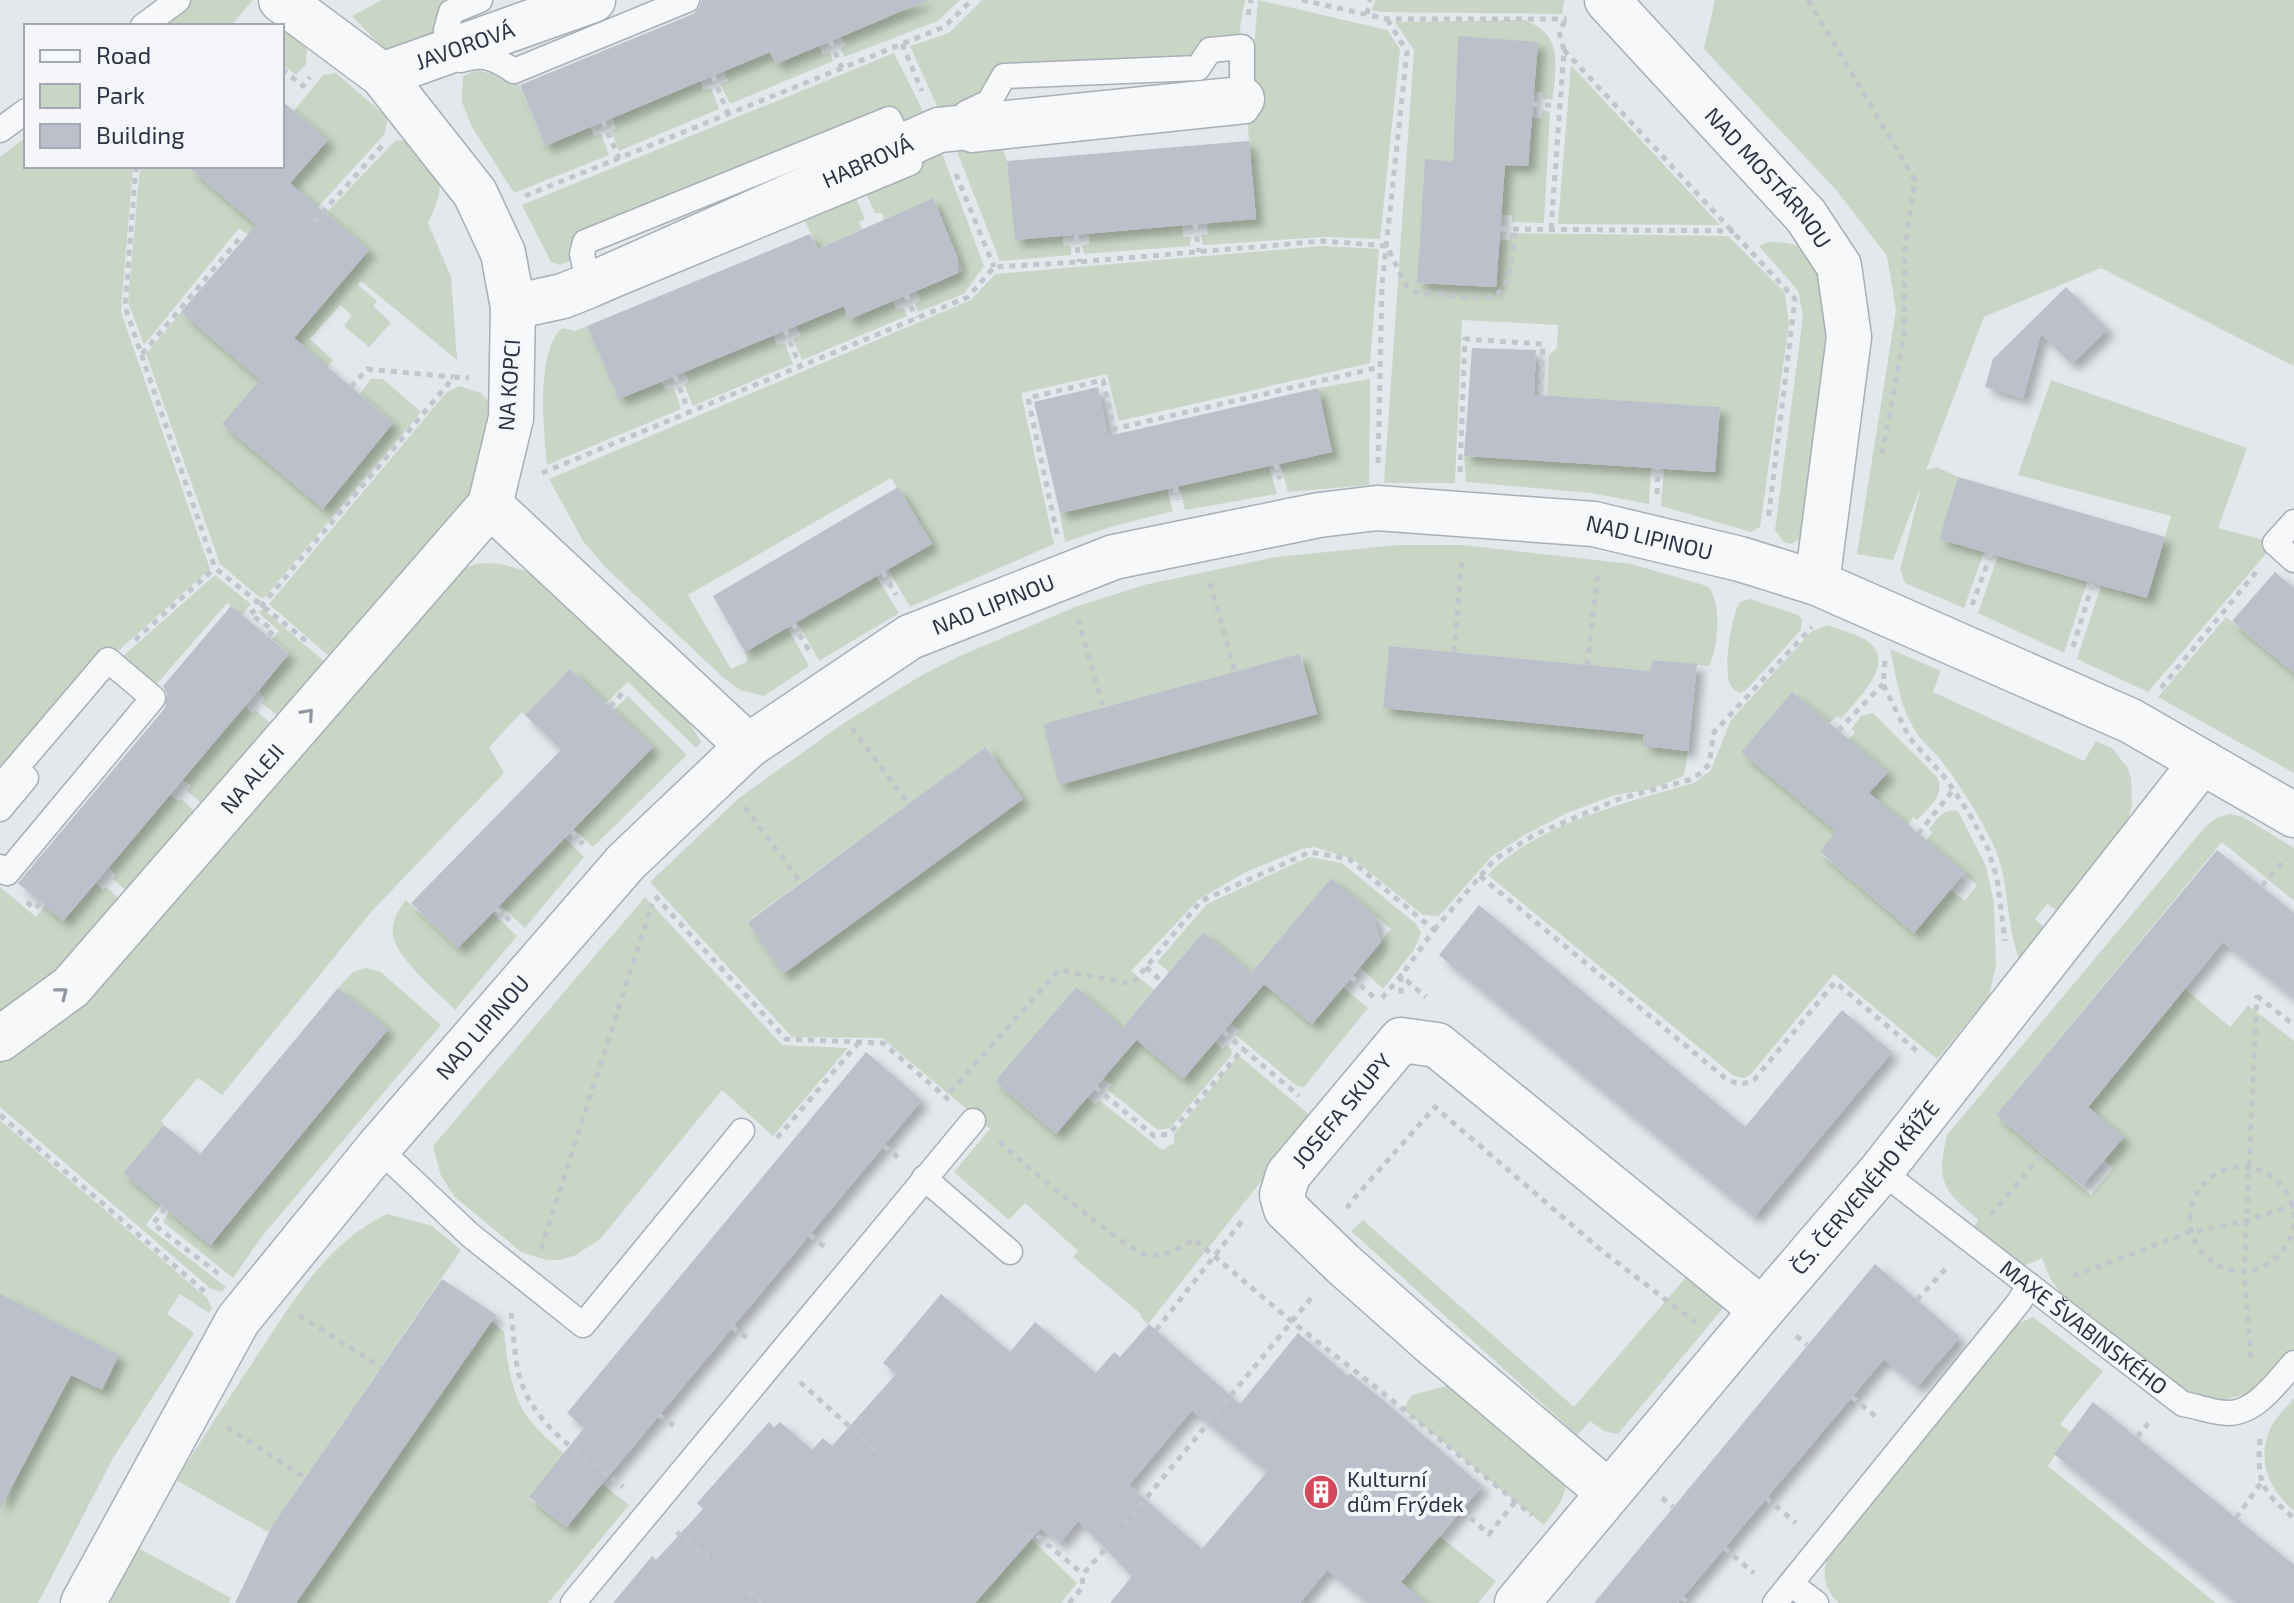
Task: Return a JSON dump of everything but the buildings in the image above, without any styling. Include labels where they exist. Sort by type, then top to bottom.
[{"type":"street","name":"NA KOPCI","points":[[281,0],[382,75],[475,193],[503,253],[513,307],[511,418],[490,505]]},
{"type":"street","name":"JAVOROVÁ","points":[[382,75],[593,0]]},
{"type":"street","name":"NAD MOSTÁRNOU","points":[[1588,5],[1806,216],[1839,266],[1849,337],[1818,600]]},
{"type":"street","name":"HABROVÁ","points":[[513,307],[563,296],[588,286],[939,130],[1242,99]]},
{"type":"street","name":"NA ALEJI","points":[[0,1039],[71,987],[490,505]]},
{"type":"street","points":[[490,505],[748,746]]},
{"type":"street","name":"NAD LIPINOU","points":[[83,1603],[238,1320],[378,1148],[626,862],[748,746],[910,637],[1114,557],[1319,515],[1377,508],[1594,524],[1740,559],[1818,600],[2131,721],[2294,815]]},
{"type":"street","name":"ČS. ČERVENÉHO KŘÍŽE","points":[[1517,1603],[1881,1171],[2202,762]]},
{"type":"street","name":"JOSEFA SKUPY","points":[[1608,1492],[1343,1264],[1286,1209],[1282,1195],[1288,1175],[1385,1027],[1437,1045],[1762,1310]]},
{"type":"lane","points":[[146,24],[178,0]]},
{"type":"lane","points":[[480,0],[451,12],[446,30],[461,60],[482,55],[497,59],[514,71],[687,0]]},
{"type":"lane","points":[[0,130],[24,112]]},
{"type":"lane","points":[[2286,553],[2275,543],[2294,522]]},
{"type":"lane","points":[[0,787],[108,660],[153,698],[7,873],[0,867]]},
{"type":"lane","points":[[0,809],[114,667]]},
{"type":"lane","points":[[573,1603],[973,1121]]},
{"type":"lane","points":[[378,1148],[470,1235],[583,1325],[742,1131]]},
{"type":"lane","name":"MAXE ŠVABINSKÉHO","points":[[1881,1171],[2183,1404],[2230,1413],[2254,1403]]},
{"type":"lane","points":[[924,1178],[1010,1252]]},
{"type":"lane","points":[[1775,1603],[2019,1302],[2029,1285]]},
{"type":"lane","points":[[2254,1403],[2268,1394],[2294,1363]]},
{"type":"lane","points":[[1791,1584],[1816,1603]]},
{"type":"path","points":[[521,197],[944,27],[972,0]]},
{"type":"path","points":[[1302,0],[1387,19],[1567,19]]},
{"type":"path","points":[[1367,14],[1370,0]]},
{"type":"path","points":[[1808,0],[1915,180],[1905,247]]},
{"type":"path","points":[[1551,229],[1564,50],[1559,32],[1567,19],[1588,5]]},
{"type":"path","points":[[1377,508],[1382,285],[1407,52],[1387,19]]},
{"type":"path","points":[[830,41],[842,68]]},
{"type":"path","points":[[713,76],[728,114]]},
{"type":"path","points":[[1533,104],[1560,106]]},
{"type":"path","points":[[314,222],[413,113]]},
{"type":"path","points":[[603,121],[619,158]]},
{"type":"path","points":[[136,168],[125,307],[215,568],[345,673]]},
{"type":"path","points":[[1195,224],[1199,252]]},
{"type":"path","points":[[1501,229],[1734,231]]},
{"type":"path","points":[[1387,246],[1406,286],[1416,292],[1489,299],[1502,291],[1506,283],[1516,229]]},
{"type":"path","points":[[1076,235],[1079,262]]},
{"type":"path","points":[[142,354],[240,238],[243,240]]},
{"type":"path","points":[[541,473],[968,297],[994,267],[1324,241],[1387,246]]},
{"type":"path","points":[[906,295],[916,318]]},
{"type":"path","points":[[785,330],[800,366]]},
{"type":"path","points":[[1460,474],[1465,339],[1543,344],[1540,396]]},
{"type":"path","points":[[1057,535],[1028,398],[1103,380],[1114,429],[1380,367]]},
{"type":"path","points":[[351,387],[367,369],[454,377],[512,378]]},
{"type":"path","points":[[675,376],[689,412]]},
{"type":"path","points":[[269,636],[273,630],[250,614],[262,605],[454,377]]},
{"type":"path","points":[[538,458],[546,487]]},
{"type":"path","points":[[1454,652],[1463,545]]},
{"type":"path","points":[[2131,721],[2286,553]]},
{"type":"path","points":[[1967,617],[1991,554]]},
{"type":"path","points":[[1587,665],[1599,560]]},
{"type":"path","points":[[114,667],[215,568]]},
{"type":"path","points":[[1206,571],[1235,671]]},
{"type":"path","points":[[2072,650],[2093,583]]},
{"type":"path","points":[[1379,1002],[1434,930],[1495,859],[1536,834],[1619,799],[1689,780],[1701,773],[1709,764],[1714,732],[1818,600]]},
{"type":"path","points":[[1075,607],[1103,707]]},
{"type":"path","points":[[793,624],[814,659]]},
{"type":"path","points":[[1883,652],[1886,664],[1883,684],[1909,737],[1953,790],[1988,849],[1997,878],[2005,954]]},
{"type":"path","points":[[1838,731],[1883,684]]},
{"type":"path","points":[[847,721],[908,803]]},
{"type":"path","points":[[1918,834],[1953,790]]},
{"type":"path","points":[[739,798],[801,883]]},
{"type":"path","points":[[2262,886],[2294,848]]},
{"type":"path","points":[[945,1097],[1059,970],[1132,984],[1201,901],[1310,852],[1349,859],[1434,930]]},
{"type":"path","points":[[626,862],[786,1039],[883,1043],[973,1121],[1141,1253],[1160,1255],[1178,1250],[1194,1239],[1534,1517]]},
{"type":"path","points":[[1480,876],[1734,1083],[1744,1085],[1754,1080],[1835,982],[1926,1058]]},
{"type":"path","points":[[654,896],[531,1282],[510,1305],[520,1376],[532,1405],[553,1432],[712,1561]]},
{"type":"path","points":[[1146,967],[1161,981]]},
{"type":"path","points":[[1401,976],[1437,1006]]},
{"type":"path","points":[[1385,1027],[1401,976]]},
{"type":"path","points":[[1351,977],[1379,1002],[1385,1027]]},
{"type":"path","points":[[2294,1025],[2257,995],[2244,1273],[2254,1403],[2260,1428],[2258,1461],[2261,1483],[2273,1501],[2294,1518]]},
{"type":"path","points":[[1224,1032],[1301,1097]]},
{"type":"path","points":[[742,1131],[776,1139],[859,1041]]},
{"type":"path","points":[[1095,1087],[1154,1136],[1169,1134],[1243,1049]]},
{"type":"path","points":[[1355,1213],[1348,1206],[1435,1107],[1601,1250],[1705,1330]]},
{"type":"path","points":[[0,1115],[238,1320]]},
{"type":"path","points":[[2230,1168],[2248,1168],[2267,1174],[2285,1188],[2293,1205],[2294,1226],[2287,1246],[2274,1261],[2244,1273],[2214,1265],[2200,1250],[2190,1232],[2189,1211],[2197,1191],[2211,1176],[2230,1168]]},
{"type":"path","points":[[1156,1330],[1252,1208],[1288,1175]]},
{"type":"path","points":[[2029,1285],[2051,1284],[2190,1232],[2245,1221],[2293,1205]]},
{"type":"path","points":[[165,1208],[153,1224],[224,1278]]},
{"type":"path","points":[[1124,1525],[1291,1321],[1343,1264]]},
{"type":"path","points":[[288,1309],[382,1368]]},
{"type":"path","points":[[774,1358],[883,1457]]},
{"type":"path","points":[[215,1419],[306,1478]]},
{"type":"path","points":[[2236,1518],[2261,1483]]},
{"type":"path","points":[[1461,1510],[1489,1534],[1515,1502]]},
{"type":"path","points":[[1026,1535],[1035,1534],[1083,1574]]},
{"type":"path","points":[[1070,1603],[1082,1588],[1083,1574],[1107,1547]]},
{"type":"path","points":[[748,1591],[762,1603]]},
{"type":"green space","points":[[191,0],[252,1],[233,24],[160,24]]},
{"type":"green space","points":[[382,0],[480,0],[446,30],[388,53],[352,16]]},
{"type":"green space","points":[[882,0],[960,0],[938,21],[844,57],[841,48],[846,45],[841,37],[888,17]]},
{"type":"green space","points":[[982,0],[1245,0],[1240,27],[1242,47],[1198,68],[1004,76],[989,102],[941,115],[910,46],[949,33]]},
{"type":"green space","points":[[1258,0],[1387,30],[1400,49],[1380,239],[1323,237],[1203,245],[1201,235],[1208,234],[1207,223],[1256,218],[1241,49],[1254,46]]},
{"type":"green space","points":[[1375,0],[1564,0],[1562,14],[1381,12],[1372,10]]},
{"type":"green space","points":[[1715,0],[2294,0],[2294,366],[2101,268],[1984,317],[1926,470],[1937,467],[1958,477],[1939,539],[1984,552],[1964,608],[1905,583],[1900,570],[1922,483],[1893,560],[1857,554],[1896,310],[1887,256],[1837,191],[1704,49]]},
{"type":"green space","points":[[1524,20],[1537,26],[1552,43],[1556,63],[1553,100],[1543,99],[1542,92],[1534,92],[1537,42],[1458,37],[1453,162],[1425,160],[1417,283],[1496,287],[1500,240],[1510,240],[1510,233],[1728,236],[1785,293],[1789,324],[1760,527],[1751,532],[1661,506],[1664,469],[1715,472],[1720,407],[1547,397],[1549,355],[1557,348],[1558,325],[1462,320],[1455,483],[1384,483],[1414,50],[1395,22]]},
{"type":"green space","points":[[284,29],[307,49],[306,64],[296,75],[284,66]]},
{"type":"green space","points":[[819,46],[823,55],[830,52],[833,61],[730,104],[720,84],[728,81],[724,71],[770,52],[776,64]]},
{"type":"green space","points":[[894,53],[927,119],[896,124],[560,265],[551,262],[522,205]]},
{"type":"green space","points":[[1571,65],[1720,225],[1558,224]]},
{"type":"green space","points":[[477,70],[503,80],[515,75],[545,146],[590,127],[594,136],[601,134],[609,155],[514,193],[472,127],[462,102],[463,76]]},
{"type":"green space","points":[[336,73],[388,118],[384,135],[316,209],[281,193],[327,140],[294,111],[323,75]]},
{"type":"green space","points":[[700,81],[703,90],[711,88],[719,109],[619,151],[611,131],[616,128],[613,118]]},
{"type":"green space","points":[[1543,110],[1550,112],[1544,223],[1512,222],[1512,215],[1501,215],[1505,165],[1528,166],[1532,118],[1542,118]]},
{"type":"green space","points":[[24,139],[24,168],[133,168],[121,312],[210,569],[108,660],[0,787],[0,157]]},
{"type":"green space","points":[[410,139],[438,178],[438,196],[428,223],[451,277],[457,360],[361,281],[358,285],[377,301],[373,306],[391,323],[369,347],[344,326],[352,315],[340,305],[310,339],[333,360],[327,367],[294,338],[369,250],[326,213],[395,141]]},
{"type":"green space","points":[[954,144],[996,144],[1007,161],[1015,239],[1063,236],[1063,245],[1071,246],[1071,255],[1000,261]]},
{"type":"green space","points":[[940,148],[984,266],[964,294],[918,312],[915,304],[920,300],[917,291],[963,271],[933,198],[884,220],[882,213],[875,213],[861,183]]},
{"type":"green space","points":[[140,168],[189,168],[257,225],[248,235],[239,228],[144,345],[128,302]]},
{"type":"green space","points":[[851,187],[865,219],[859,222],[862,229],[818,249],[799,208]]},
{"type":"green space","points":[[1182,225],[1183,237],[1191,237],[1190,246],[1084,254],[1082,246],[1089,244],[1089,234]]},
{"type":"green space","points":[[1768,242],[1793,244],[1808,251],[1832,284],[1812,513],[1800,538],[1792,544],[1784,542],[1775,530],[1803,317],[1795,287],[1759,246]]},
{"type":"green space","points":[[1322,246],[1379,249],[1370,363],[1119,421],[1107,374],[1021,393],[1054,544],[910,607],[888,569],[932,543],[891,478],[688,595],[731,669],[748,661],[745,652],[787,627],[809,666],[764,696],[740,690],[725,679],[605,567],[583,541],[549,479],[971,300],[995,274]]},
{"type":"green space","points":[[892,301],[897,310],[904,308],[907,316],[802,360],[793,339],[801,336],[796,326],[844,306],[849,319]]},
{"type":"green space","points":[[181,312],[223,348],[269,369],[323,508],[393,423],[360,394],[371,379],[383,379],[421,412],[264,598],[220,564],[146,354]]},
{"type":"green space","points":[[587,326],[619,399],[661,382],[666,390],[674,388],[681,409],[547,465],[543,393],[548,355],[553,340],[562,328],[575,331]]},
{"type":"green space","points":[[773,336],[777,345],[785,343],[793,364],[693,406],[684,384],[689,382],[685,372]]},
{"type":"green space","points":[[1370,379],[1369,485],[1288,492],[1280,464],[1332,452],[1318,388]]},
{"type":"green space","points":[[2051,380],[2247,448],[2218,528],[2275,543],[2148,692],[2077,659],[2101,586],[2147,598],[2171,516],[2018,475]]},
{"type":"green space","points":[[459,386],[481,393],[490,403],[492,420],[480,486],[337,663],[269,604],[446,393]]},
{"type":"green space","points":[[1464,456],[1651,468],[1649,504],[1591,493],[1466,482]]},
{"type":"green space","points":[[1269,466],[1277,494],[1185,510],[1179,486]]},
{"type":"green space","points":[[1167,489],[1173,511],[1065,542],[1060,513]]},
{"type":"green space","points":[[1398,545],[1463,545],[1631,564],[1707,586],[1717,613],[1715,648],[1709,666],[1652,660],[1650,671],[1389,646],[1383,708],[1644,734],[1643,746],[1688,751],[1684,776],[1651,789],[1615,795],[1567,813],[1528,833],[1492,856],[1439,916],[1423,915],[1353,859],[1314,847],[1246,872],[1198,900],[1131,971],[1154,990],[1122,1028],[1075,988],[995,1081],[1055,1133],[1087,1097],[1095,1104],[1099,1100],[1162,1150],[1174,1143],[1174,1134],[1237,1057],[1312,1117],[1148,1324],[1141,1314],[1073,1257],[1078,1251],[1025,1203],[1009,1220],[954,1172],[990,1129],[882,1038],[792,1037],[650,882],[739,798],[847,721],[922,675],[1075,607],[1144,585],[1276,557]],"holes":[[[1301,654],[1317,714],[1059,784],[1043,724]],[[987,747],[1005,774],[1006,784],[783,973],[748,921]]]},
{"type":"green space","points":[[1998,556],[2087,582],[2064,653],[1978,613]]},
{"type":"green space","points":[[479,563],[501,564],[526,571],[683,712],[701,742],[696,748],[628,682],[606,703],[570,669],[489,747],[504,773],[371,912],[222,1095],[198,1078],[161,1121],[164,1125],[123,1173],[161,1205],[146,1225],[226,1287],[222,1292],[210,1288],[0,1107],[0,1057],[453,572]]},
{"type":"green space","points":[[215,575],[251,604],[242,615],[227,603],[148,694],[114,664]]},
{"type":"green space","points":[[876,576],[899,613],[819,661],[797,621]]},
{"type":"green space","points":[[1750,599],[1798,615],[1802,619],[1801,630],[1745,691],[1739,693],[1728,677],[1729,642],[1740,602]]},
{"type":"green space","points":[[263,609],[333,669],[286,723],[262,703],[265,699],[259,691],[289,653],[272,639],[279,631],[258,612]]},
{"type":"green space","points":[[2226,617],[2294,673],[2294,773],[2158,697]]},
{"type":"green space","points":[[1827,625],[1872,645],[1878,654],[1878,664],[1870,684],[1841,719],[1837,716],[1829,723],[1792,693],[1741,752],[1836,831],[1820,853],[1914,933],[1950,890],[1965,901],[1977,885],[1926,841],[1932,833],[1929,829],[1941,815],[1958,811],[1986,866],[1994,904],[1996,965],[1989,996],[1937,1059],[1834,974],[1751,1074],[1744,1078],[1734,1076],[1488,875],[1507,857],[1557,829],[1613,807],[1694,783],[1711,770],[1731,720],[1811,632]]},
{"type":"green space","points":[[1890,649],[1941,671],[1933,692],[2084,761],[2096,741],[2112,748],[2127,767],[2131,778],[2132,806],[2126,826],[2058,911],[2047,904],[2035,919],[2045,928],[2019,958],[2011,930],[2002,872],[1993,844],[1955,779],[1918,736],[1899,692]]},
{"type":"green space","points":[[628,696],[687,755],[593,847],[574,829],[652,748],[614,710]]},
{"type":"green space","points":[[244,706],[252,713],[255,710],[280,731],[211,811],[187,791],[191,786],[182,779]]},
{"type":"green space","points":[[1873,713],[1937,777],[1939,783],[1935,800],[1917,820],[1913,817],[1907,826],[1869,793],[1849,740],[1855,732],[1851,729],[1861,716]]},
{"type":"green space","points":[[170,795],[178,801],[181,799],[204,819],[136,899],[113,879],[116,875],[109,868]]},
{"type":"green space","points":[[2229,814],[2243,817],[2294,848],[2294,901],[2222,842],[1996,1115],[2091,1195],[2113,1168],[2104,1160],[2088,1107],[2185,989],[2230,1027],[2248,1005],[2294,1041],[2294,1349],[2267,1382],[2250,1393],[2212,1400],[2192,1394],[2065,1300],[2050,1278],[2042,1258],[2026,1265],[2016,1262],[1973,1228],[1979,1220],[1950,1193],[1945,1184],[1942,1164],[1947,1135],[2205,827]]},
{"type":"green space","points":[[565,838],[584,857],[525,928],[500,905]]},
{"type":"green space","points":[[1309,857],[1342,863],[1416,924],[1421,933],[1414,950],[1383,989],[1360,967],[1391,929],[1331,878],[1251,973],[1203,932],[1169,972],[1157,962],[1207,904]]},
{"type":"green space","points":[[96,883],[103,890],[106,887],[129,907],[0,1028],[0,887],[36,917],[45,906],[63,921]]},
{"type":"green space","points":[[645,897],[782,1045],[848,1048],[773,1136],[722,1090],[601,1238],[576,1255],[560,1260],[547,1260],[521,1252],[455,1197],[441,1176],[433,1146]]},
{"type":"green space","points":[[406,900],[458,948],[493,913],[517,936],[455,1010],[409,964],[396,944],[394,920]]},
{"type":"green space","points":[[365,968],[381,972],[441,1025],[263,1235],[233,1278],[163,1222],[169,1212],[211,1245],[388,1030],[338,988],[353,972]]},
{"type":"green space","points":[[1264,984],[1312,1024],[1343,987],[1368,1008],[1304,1087],[1297,1086],[1236,1035],[1239,1030],[1231,1023]]},
{"type":"green space","points":[[1137,1040],[1183,1079],[1215,1042],[1222,1049],[1227,1045],[1232,1050],[1231,1056],[1170,1128],[1158,1130],[1108,1090],[1112,1085],[1103,1078]]},
{"type":"green space","points":[[0,1120],[207,1298],[212,1308],[209,1313],[180,1294],[167,1314],[194,1333],[113,1458],[38,1603],[0,1603]]},
{"type":"green space","points":[[388,1214],[432,1226],[461,1250],[268,1532],[176,1480],[311,1278],[346,1241]]},
{"type":"green space","points":[[1363,1220],[1574,1407],[1689,1274],[1724,1307],[1618,1434],[1604,1431],[1590,1421],[1577,1435],[1351,1231]]},
{"type":"green space","points":[[2033,1317],[2103,1371],[2060,1424],[2070,1432],[2048,1466],[2216,1603],[1839,1603],[1829,1591],[1825,1578],[1831,1550],[2015,1325]]},
{"type":"green space","points":[[491,1321],[504,1332],[515,1391],[531,1422],[629,1505],[548,1603],[287,1603],[321,1568]],"holes":[[[549,1473],[587,1503],[567,1528],[529,1498]]]},
{"type":"green space","points":[[1450,1385],[1566,1478],[1562,1498],[1544,1525],[1403,1409],[1412,1395]]},
{"type":"green space","points":[[2294,1398],[2294,1511],[2272,1484],[2264,1452],[2272,1425]]},
{"type":"green space","points":[[1439,1536],[1496,1581],[1478,1603],[1398,1603],[1401,1582]]},
{"type":"green space","points":[[1031,1539],[1077,1583],[1061,1603],[975,1603]]},
{"type":"green space","points":[[138,1548],[231,1598],[229,1603],[110,1603]]},
{"type":"place","name":"Kulturní dům Frýdek","points":[[1321,1492]]}]
